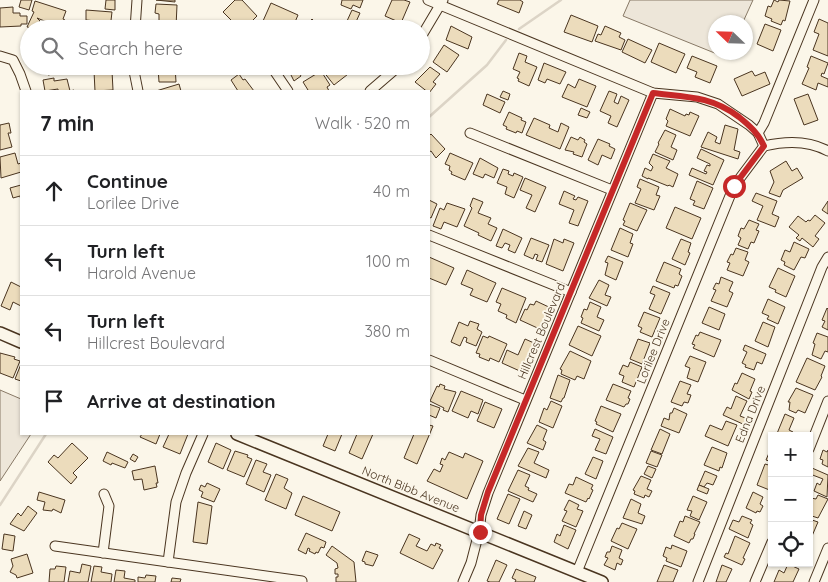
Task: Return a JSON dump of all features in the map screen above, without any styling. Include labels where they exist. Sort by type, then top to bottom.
[{"type":"main road","points":[[0,334],[20,342]]},
{"type":"main road","name":"North Bibb Avenue","points":[[239,435],[602,582]]},
{"type":"street","points":[[136,20],[137,0]]},
{"type":"street","points":[[428,0],[442,3],[653,93],[696,97],[713,102],[728,109],[758,134],[764,146],[781,142],[803,143],[828,151]]},
{"type":"street","points":[[758,134],[814,0]]},
{"type":"street","points":[[430,22],[442,3]]},
{"type":"street","points":[[0,56],[13,60],[26,90]]},
{"type":"street","points":[[135,75],[138,90]]},
{"type":"street","points":[[277,75],[287,90]]},
{"type":"street","points":[[371,90],[389,75]]},
{"type":"street","name":"Hillcrest Boulevard","points":[[463,582],[480,532],[481,515],[488,492],[653,93]]},
{"type":"street","points":[[470,133],[612,190]]},
{"type":"street","name":"Lorilee Drive","points":[[577,572],[734,186],[764,146]]},
{"type":"street","points":[[430,235],[571,292]]},
{"type":"street","name":"Edna Drive","points":[[698,582],[822,267],[828,257]]},
{"type":"street","points":[[430,360],[526,400]]},
{"type":"street","points":[[813,439],[828,401]]},
{"type":"street","points":[[168,562],[176,502],[203,435]]},
{"type":"street","points":[[104,494],[109,506],[104,553]]},
{"type":"street","points":[[55,546],[302,581]]},
{"type":"street","points":[[814,582],[828,548]]},
{"type":"street","points":[[755,582],[768,551]]},
{"type":"shaded area","points":[[630,0],[753,0],[746,15],[708,15],[708,50],[623,16]]},
{"type":"shaded area","points":[[0,390],[20,399],[20,435],[30,435],[0,481]]},
{"type":"building","points":[[21,0],[32,0],[29,10],[19,7]]},
{"type":"building","points":[[106,0],[115,0],[115,10],[105,9]]},
{"type":"building","points":[[156,0],[175,0],[175,2]]},
{"type":"building","points":[[235,0],[242,0],[257,16],[253,20],[231,20],[223,12]]},
{"type":"building","points":[[342,0],[363,0],[360,8],[353,5],[351,9],[341,5]]},
{"type":"building","points":[[392,0],[410,2],[402,20],[394,20],[385,16]]},
{"type":"building","points":[[499,0],[520,0],[523,2],[519,13],[497,4]]},
{"type":"building","points":[[774,0],[778,2],[779,0],[790,1],[785,21],[783,20],[781,25],[765,16],[768,6],[771,7]]},
{"type":"building","points":[[35,1],[66,11],[63,19],[65,20],[42,20],[37,18],[39,20],[30,20],[34,12],[32,11]]},
{"type":"building","points":[[271,3],[298,15],[296,20],[263,20]]},
{"type":"building","points":[[156,4],[177,5],[176,20],[159,20],[159,14],[155,13]]},
{"type":"building","points":[[13,7],[13,13],[27,16],[27,20],[20,20],[20,26],[0,27],[0,8]]},
{"type":"building","points":[[86,10],[112,12],[111,20],[86,20]]},
{"type":"building","points":[[352,10],[360,13],[357,20],[347,20]]},
{"type":"building","points":[[571,15],[598,26],[592,42],[564,32]]},
{"type":"building","points":[[819,19],[828,23],[828,56],[813,50],[819,34],[814,32]]},
{"type":"building","points":[[765,24],[781,30],[773,51],[757,44]]},
{"type":"building","points":[[451,26],[472,37],[468,49],[446,40]]},
{"type":"building","points":[[605,26],[621,33],[619,37],[625,40],[621,50],[595,41],[598,34],[601,35]]},
{"type":"building","points":[[628,39],[652,50],[645,63],[622,52]]},
{"type":"building","points":[[659,43],[685,54],[676,73],[651,62]]},
{"type":"building","points":[[444,45],[459,55],[447,72],[433,62]]},
{"type":"building","points":[[519,53],[527,56],[525,62],[537,67],[529,86],[518,81],[519,79],[517,78],[520,72],[513,69]]},
{"type":"building","points":[[692,56],[717,66],[710,83],[695,77],[697,72],[687,68]]},
{"type":"building","points":[[811,56],[828,63],[824,74],[822,73],[821,76],[828,79],[828,87],[818,83],[816,90],[802,84],[809,68],[807,67]]},
{"type":"building","points":[[544,63],[566,72],[560,84],[547,79],[545,83],[538,80]]},
{"type":"building","points":[[430,67],[440,74],[433,82],[436,84],[430,92],[415,82],[422,75],[430,75]]},
{"type":"building","points":[[752,71],[755,76],[765,72],[770,84],[742,96],[734,79]]},
{"type":"building","points":[[94,75],[112,75],[113,90],[95,90]]},
{"type":"building","points":[[158,75],[176,75],[176,82],[159,82]]},
{"type":"building","points":[[240,75],[253,90],[237,90],[231,80]]},
{"type":"building","points":[[291,75],[300,75],[301,76],[294,81]]},
{"type":"building","points":[[314,75],[324,75],[330,85],[327,87],[328,90],[308,90],[303,82]]},
{"type":"building","points":[[326,75],[347,75],[334,85]]},
{"type":"building","points":[[54,78],[54,81],[67,79],[70,90],[45,90],[43,80]]},
{"type":"building","points":[[579,79],[596,86],[587,107],[562,97],[568,84],[575,88]]},
{"type":"building","points":[[179,84],[181,90],[159,90]]},
{"type":"building","points":[[503,91],[510,94],[508,100],[500,97]]},
{"type":"building","points":[[609,91],[617,94],[614,102],[618,104],[621,96],[629,100],[617,127],[608,123],[611,116],[600,111]]},
{"type":"building","points":[[487,94],[505,102],[500,113],[483,105]]},
{"type":"building","points":[[808,94],[818,120],[804,125],[794,99]]},
{"type":"building","points":[[581,108],[590,112],[587,118],[578,115]]},
{"type":"building","points":[[670,109],[685,116],[686,114],[689,115],[690,112],[699,116],[690,136],[666,126],[668,121],[666,119]]},
{"type":"building","points":[[509,112],[526,122],[522,133],[506,129],[507,127],[503,125]]},
{"type":"building","points":[[534,118],[550,125],[549,128],[558,132],[561,123],[569,127],[560,149],[526,135]]},
{"type":"building","points":[[9,123],[11,133],[8,133],[12,147],[0,150],[0,125]]},
{"type":"building","points":[[725,125],[738,129],[734,150],[740,152],[738,159],[701,147],[708,132],[717,137],[715,142],[720,144]]},
{"type":"building","points":[[665,130],[676,135],[671,147],[677,150],[673,160],[655,152]]},
{"type":"building","points":[[430,135],[445,149],[436,158],[430,152]]},
{"type":"building","points":[[571,137],[578,140],[580,137],[585,140],[584,142],[587,144],[582,157],[573,154],[574,152],[565,150]]},
{"type":"building","points":[[598,139],[610,144],[609,146],[615,149],[611,159],[602,155],[598,165],[588,160]]},
{"type":"building","points":[[701,149],[724,160],[713,185],[689,175],[692,168],[706,174],[707,172],[704,171],[707,165],[710,166],[710,164],[697,158]]},
{"type":"building","points":[[15,153],[18,164],[20,163],[20,172],[1,178],[0,157]]},
{"type":"building","points":[[450,153],[473,163],[465,180],[451,174],[450,166],[445,164]]},
{"type":"building","points":[[653,154],[670,161],[666,168],[678,174],[673,187],[642,176],[645,168],[651,171],[653,167],[649,163]]},
{"type":"building","points":[[480,158],[498,168],[494,178],[485,174],[483,178],[473,174]]},
{"type":"building","points":[[786,161],[792,171],[797,168],[803,178],[783,190],[780,197],[769,193],[774,182],[770,171]]},
{"type":"building","points":[[503,169],[509,171],[508,174],[513,176],[514,173],[523,177],[514,198],[505,194],[507,187],[497,183]]},
{"type":"building","points":[[525,178],[546,187],[535,212],[526,208],[532,195],[520,190]]},
{"type":"building","points":[[640,179],[659,187],[656,195],[660,196],[654,210],[635,203],[641,189],[637,187]]},
{"type":"building","points":[[697,181],[713,188],[704,209],[693,205],[695,201],[690,199]]},
{"type":"building","points":[[20,185],[20,196],[13,198],[10,188]]},
{"type":"building","points":[[564,191],[575,196],[573,199],[576,200],[578,197],[588,201],[578,226],[569,223],[574,210],[559,204]]},
{"type":"building","points":[[756,193],[777,201],[772,214],[779,217],[775,227],[757,220],[763,206],[752,201]]},
{"type":"building","points":[[473,198],[483,202],[478,213],[491,218],[488,224],[497,228],[491,241],[464,226],[472,208],[470,206]]},
{"type":"building","points":[[430,200],[437,204],[430,218]]},
{"type":"building","points":[[828,201],[828,214],[822,210]]},
{"type":"building","points":[[447,203],[465,209],[457,227],[444,222],[441,229],[433,226],[440,208],[444,210]]},
{"type":"building","points":[[630,203],[647,210],[637,231],[623,225],[625,221],[623,220]]},
{"type":"building","points":[[675,207],[701,218],[692,239],[666,228]]},
{"type":"building","points":[[815,215],[825,223],[815,236],[819,239],[813,247],[802,238],[800,241],[796,238],[799,235],[789,227],[798,216],[806,222],[810,221]]},
{"type":"building","points":[[749,220],[759,224],[756,230],[759,231],[754,243],[751,242],[748,249],[738,245],[741,238],[738,236],[741,228],[744,229]]},
{"type":"building","points":[[620,228],[633,234],[630,243],[633,244],[628,257],[611,250]]},
{"type":"building","points":[[503,229],[522,238],[515,253],[508,250],[510,245],[505,243],[502,248],[496,246]]},
{"type":"building","points":[[531,238],[549,245],[542,262],[536,260],[538,255],[535,254],[533,259],[524,255]]},
{"type":"building","points":[[554,239],[563,243],[564,239],[574,243],[563,271],[546,264]]},
{"type":"building","points":[[681,239],[691,243],[688,252],[690,253],[685,265],[672,259]]},
{"type":"building","points":[[794,242],[809,249],[805,258],[801,257],[794,270],[784,265],[785,262],[781,260],[785,250],[790,252]]},
{"type":"building","points":[[736,248],[748,252],[745,260],[749,262],[743,276],[727,270],[730,263],[727,262]]},
{"type":"building","points":[[608,256],[623,262],[616,280],[605,275],[608,263],[605,262]]},
{"type":"building","points":[[430,257],[454,268],[446,285],[430,278]]},
{"type":"building","points":[[664,262],[681,269],[679,274],[682,276],[678,286],[675,285],[674,288],[656,281]]},
{"type":"building","points":[[778,268],[795,276],[786,297],[769,287]]},
{"type":"building","points":[[467,270],[496,283],[487,302],[470,295],[473,289],[461,284]]},
{"type":"building","points":[[721,277],[733,282],[729,291],[733,293],[727,307],[711,301],[716,290],[713,289],[716,283],[719,284]]},
{"type":"building","points":[[599,280],[609,285],[605,295],[611,297],[607,306],[589,298]]},
{"type":"building","points":[[11,282],[20,286],[20,306],[13,302],[10,310],[1,306]]},
{"type":"building","points":[[653,286],[670,293],[661,314],[649,309],[655,295],[650,293]]},
{"type":"building","points":[[502,288],[526,298],[516,323],[506,318],[507,315],[498,311],[501,304],[496,302]]},
{"type":"building","points":[[768,299],[785,307],[778,324],[767,319],[769,316],[762,313]]},
{"type":"building","points":[[536,301],[553,309],[544,331],[520,320],[525,309],[527,310],[530,304],[534,305]]},
{"type":"building","points":[[590,302],[601,307],[597,317],[604,320],[599,331],[581,323],[584,309],[587,310]]},
{"type":"building","points":[[709,307],[725,314],[719,330],[702,323]]},
{"type":"building","points":[[827,308],[828,330],[822,327],[825,321],[822,320]]},
{"type":"building","points":[[644,312],[660,318],[652,337],[640,332],[642,328],[638,326]]},
{"type":"building","points":[[470,321],[479,324],[477,329],[482,332],[476,346],[466,342],[467,338],[464,337],[460,346],[451,342],[459,322],[468,326]]},
{"type":"building","points":[[763,322],[775,327],[768,347],[755,341]]},
{"type":"building","points":[[578,326],[601,336],[592,356],[569,345]]},
{"type":"building","points":[[700,332],[721,340],[714,357],[693,348],[695,345],[692,344],[696,335],[698,336]]},
{"type":"building","points":[[817,333],[828,337],[828,352],[825,351],[821,359],[812,355],[815,344],[813,343]]},
{"type":"building","points":[[483,336],[488,338],[489,336],[507,344],[499,362],[490,358],[489,361],[479,357],[480,354],[476,353]]},
{"type":"building","points":[[525,339],[534,343],[522,372],[502,363],[507,350],[518,355]]},
{"type":"building","points":[[638,339],[650,343],[642,364],[630,359]]},
{"type":"building","points":[[745,345],[766,354],[762,364],[757,362],[754,370],[745,367],[746,365],[742,363],[747,352],[743,350]]},
{"type":"building","points":[[570,351],[591,361],[584,379],[577,376],[575,380],[561,374],[562,370],[560,369]]},
{"type":"building","points":[[0,353],[15,357],[14,359],[20,361],[13,378],[0,373]]},
{"type":"building","points":[[690,356],[706,362],[698,382],[687,378],[690,368],[685,366]]},
{"type":"building","points":[[807,358],[825,366],[815,390],[796,382]]},
{"type":"building","points":[[630,362],[642,367],[634,387],[622,382],[624,376],[619,374],[623,365],[628,367]]},
{"type":"building","points":[[20,366],[20,381],[15,379]]},
{"type":"building","points":[[742,373],[755,379],[749,399],[732,390]]},
{"type":"building","points":[[558,375],[570,380],[561,402],[550,398]]},
{"type":"building","points":[[680,381],[691,385],[687,394],[691,395],[688,403],[684,402],[682,406],[671,402]]},
{"type":"building","points":[[440,384],[445,386],[444,389],[456,392],[448,412],[430,401],[437,386],[439,387]]},
{"type":"building","points":[[613,384],[631,391],[628,404],[624,407],[606,400]]},
{"type":"building","points":[[796,388],[813,395],[805,413],[798,410],[796,413],[789,410],[790,402],[788,402]]},
{"type":"building","points":[[461,391],[483,400],[478,414],[471,411],[468,418],[452,411]]},
{"type":"building","points":[[736,396],[747,401],[740,416],[748,419],[745,425],[723,415],[727,407],[731,409]]},
{"type":"building","points":[[551,401],[562,406],[553,428],[539,422],[544,408],[547,410]]},
{"type":"building","points":[[485,402],[502,409],[494,428],[477,421]]},
{"type":"building","points":[[430,404],[440,408],[436,418],[430,415]]},
{"type":"building","points":[[601,406],[621,414],[613,432],[596,424],[597,422],[595,421]]},
{"type":"building","points":[[674,408],[687,414],[679,433],[661,426],[664,418],[669,420],[670,413],[672,413]]},
{"type":"building","points":[[785,414],[794,418],[789,430],[793,432],[778,432]]},
{"type":"building","points":[[726,421],[737,425],[728,446],[705,436],[710,425],[722,430]]},
{"type":"building","points":[[537,425],[547,430],[543,440],[546,442],[543,450],[527,443]]},
{"type":"building","points":[[595,429],[613,437],[606,454],[595,450],[600,439],[592,436]]},
{"type":"building","points":[[660,429],[670,434],[662,454],[651,450]]},
{"type":"building","points":[[141,435],[160,435],[156,444],[140,437]]},
{"type":"building","points":[[169,435],[188,435],[180,454],[163,447]]},
{"type":"building","points":[[328,435],[342,435],[335,451],[323,446]]},
{"type":"building","points":[[357,435],[373,435],[362,459],[349,453]]},
{"type":"building","points":[[414,435],[429,435],[417,464],[404,458]]},
{"type":"building","points":[[72,443],[88,458],[73,473],[77,477],[71,484],[48,462],[54,455],[58,458]]},
{"type":"building","points":[[216,443],[231,450],[223,469],[208,462]]},
{"type":"building","points":[[712,447],[727,453],[722,468],[720,467],[719,471],[704,465]]},
{"type":"building","points":[[528,448],[539,452],[534,463],[549,470],[546,478],[518,466]]},
{"type":"building","points":[[823,450],[827,452],[828,450],[828,467],[822,464],[823,460],[820,459]]},
{"type":"building","points":[[235,451],[248,455],[247,457],[252,459],[244,477],[227,470]]},
{"type":"building","points":[[651,451],[662,455],[657,467],[646,463]]},
{"type":"building","points":[[107,452],[128,462],[125,468],[103,461]]},
{"type":"building","points":[[449,452],[463,458],[465,453],[483,461],[467,499],[427,481],[434,469],[440,472],[443,465],[440,464],[442,458],[445,460]]},
{"type":"building","points":[[133,454],[138,457],[135,462],[130,459]]},
{"type":"building","points":[[593,457],[603,461],[596,479],[585,474]]},
{"type":"building","points":[[256,460],[267,464],[263,472],[271,475],[264,492],[246,484]]},
{"type":"building","points":[[765,464],[768,465],[768,489],[757,485]]},
{"type":"building","points":[[155,466],[157,487],[144,490],[142,479],[134,480],[132,471]]},
{"type":"building","points":[[648,466],[656,469],[652,478],[644,474]]},
{"type":"building","points":[[813,468],[828,475],[827,497],[814,491],[817,483],[820,485],[823,479],[813,475]]},
{"type":"building","points":[[518,470],[530,475],[525,486],[529,488],[528,490],[537,494],[533,502],[508,491]]},
{"type":"building","points":[[705,471],[717,476],[713,485],[707,483],[704,487],[699,485]]},
{"type":"building","points":[[276,474],[288,479],[284,488],[292,493],[286,509],[265,500]]},
{"type":"building","points":[[641,476],[651,480],[647,489],[652,491],[649,497],[645,495],[644,498],[634,494],[635,491],[633,490]]},
{"type":"building","points":[[576,477],[593,485],[591,489],[593,490],[586,502],[565,493],[569,484],[573,485]]},
{"type":"building","points":[[207,483],[220,489],[214,502],[201,497],[203,492],[199,490],[201,485],[205,487]]},
{"type":"building","points":[[699,485],[709,489],[707,494],[697,490]]},
{"type":"building","points":[[39,492],[65,500],[61,513],[53,509],[52,511],[43,510],[45,502],[37,500]]},
{"type":"building","points":[[753,492],[763,497],[760,504],[763,506],[760,512],[757,511],[756,513],[746,508]]},
{"type":"building","points":[[508,494],[520,499],[509,524],[497,519]]},
{"type":"building","points":[[818,495],[828,499],[818,518],[813,516],[813,498],[816,499]]},
{"type":"building","points":[[303,496],[340,512],[332,531],[295,515]]},
{"type":"building","points":[[693,496],[707,502],[699,520],[690,516],[692,511],[687,510]]},
{"type":"building","points":[[631,499],[641,504],[638,513],[645,516],[642,524],[623,518]]},
{"type":"building","points":[[569,500],[579,505],[577,509],[583,511],[576,527],[562,521],[567,511],[564,510]]},
{"type":"building","points":[[198,502],[212,506],[207,544],[193,542]]},
{"type":"building","points":[[28,506],[37,513],[24,531],[10,524],[18,513],[21,516]]},
{"type":"building","points":[[524,511],[532,515],[526,529],[518,526]]},
{"type":"building","points":[[685,516],[700,522],[693,539],[689,543],[674,536],[680,521],[683,522]]},
{"type":"building","points":[[742,516],[752,520],[750,523],[753,525],[748,538],[729,529],[733,520],[739,522]]},
{"type":"building","points":[[813,520],[818,522],[813,534]]},
{"type":"building","points":[[622,523],[637,529],[628,549],[611,541],[617,528],[619,529]]},
{"type":"building","points":[[564,525],[576,530],[568,549],[554,542],[557,534],[560,536]]},
{"type":"building","points":[[306,533],[326,542],[324,548],[321,547],[318,553],[316,552],[315,554],[309,551],[310,549],[308,548],[306,554],[298,550]]},
{"type":"building","points":[[4,534],[15,536],[13,551],[2,549]]},
{"type":"building","points":[[409,534],[420,539],[416,546],[427,551],[431,544],[435,546],[436,543],[441,545],[439,548],[443,550],[433,569],[400,553]]},
{"type":"building","points":[[735,536],[750,543],[742,565],[724,557],[726,553],[728,554]]},
{"type":"building","points":[[672,545],[687,551],[681,567],[666,561],[667,558],[663,556],[666,547],[671,549]]},
{"type":"building","points":[[332,546],[354,562],[356,582],[336,582],[336,577],[338,577],[338,574],[335,574],[335,569],[338,568],[337,563],[326,555]]},
{"type":"building","points":[[612,546],[622,550],[619,558],[623,560],[621,565],[617,563],[615,570],[604,565],[608,558],[605,557],[607,552],[610,552]]},
{"type":"building","points":[[366,551],[378,555],[373,566],[362,561]]},
{"type":"building","points":[[27,554],[33,573],[17,578],[16,575],[10,572],[13,566],[11,559]]},
{"type":"building","points":[[496,560],[507,565],[499,582],[487,581]]},
{"type":"building","points":[[82,564],[91,566],[88,582],[68,582],[70,571],[80,573]]},
{"type":"building","points":[[664,565],[678,570],[673,582],[657,582]]},
{"type":"building","points":[[722,565],[732,569],[726,582],[716,582]]},
{"type":"building","points":[[56,566],[66,567],[64,582],[49,582],[50,569],[55,569]]},
{"type":"building","points":[[94,566],[102,567],[101,572],[112,574],[111,582],[91,582]]},
{"type":"building","points":[[787,567],[799,569],[793,582],[774,582],[779,570],[784,573]]},
{"type":"building","points":[[516,569],[536,577],[534,582],[515,582],[516,580],[512,578]]},
{"type":"building","points":[[116,570],[125,571],[124,578],[135,580],[135,582],[114,582]]},
{"type":"building","points":[[146,575],[156,576],[155,582],[138,582],[138,577],[145,578]]},
{"type":"building","points":[[172,578],[181,579],[180,582],[171,582]]},
{"type":"waterway","points":[[519,29],[561,0]]},
{"type":"waterway","points":[[430,116],[487,65],[506,40]]},
{"type":"waterway","points":[[0,505],[45,435]]},
{"type":"route","points":[[480,532],[481,515],[488,492],[653,93],[708,100],[728,109],[758,134],[764,146],[734,186]]}]
